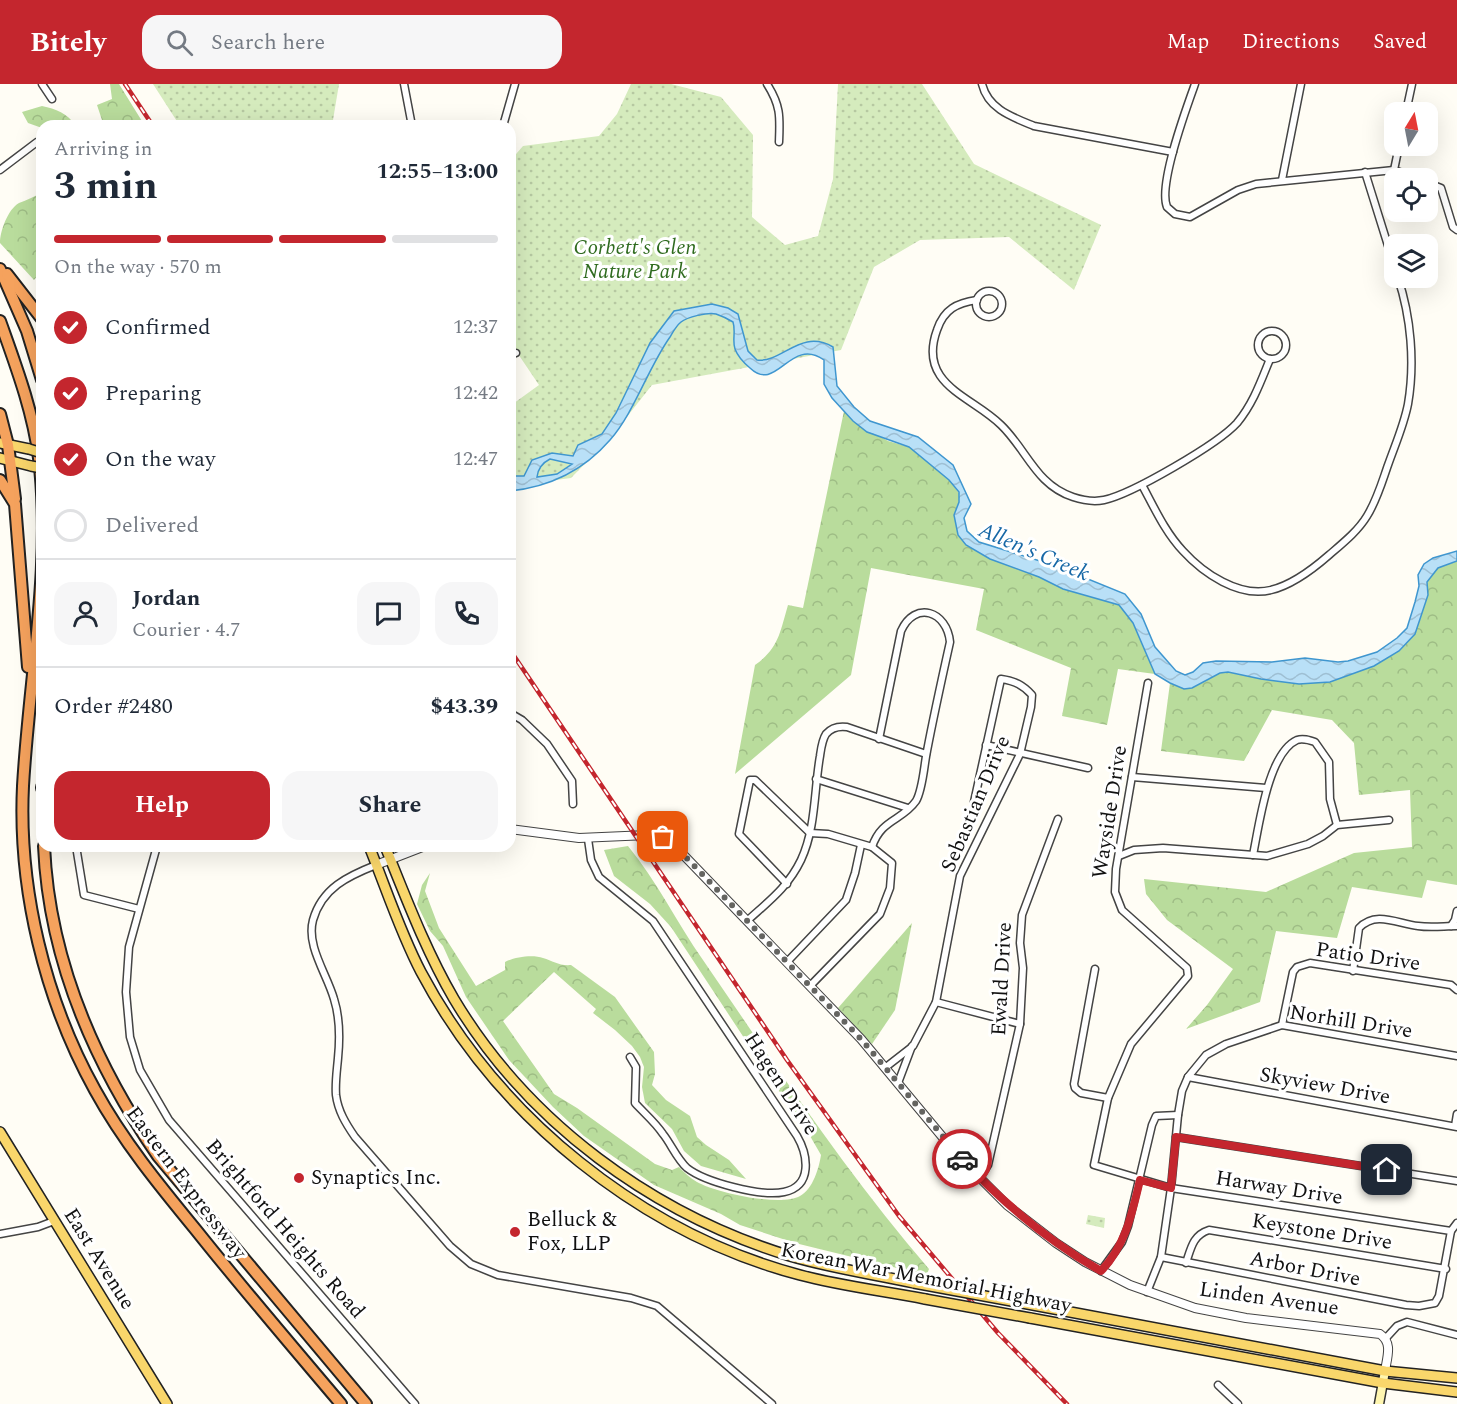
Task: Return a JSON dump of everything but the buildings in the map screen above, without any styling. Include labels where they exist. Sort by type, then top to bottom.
[{"type":"highway","points":[[0,267],[36,312]]},
{"type":"highway","points":[[0,267],[27,331],[36,360]]},
{"type":"highway","name":"Eastern Expressway","points":[[0,321],[20,375],[36,443]]},
{"type":"highway","points":[[0,414],[5,459],[15,504],[31,699]]},
{"type":"highway","points":[[0,480],[15,504]]},
{"type":"highway","name":"Eastern Expressway","points":[[36,629],[23,788],[25,850],[30,903],[41,953],[55,1000],[94,1088],[119,1131],[147,1170],[237,1282],[341,1404]]},
{"type":"highway","name":"Eastern Expressway","points":[[44,852],[49,908],[61,957],[78,1009],[98,1055],[130,1114],[158,1156],[366,1404]]},
{"type":"main road","points":[[4,444],[36,451]]},
{"type":"main road","points":[[5,459],[36,467]]},
{"type":"main road","name":"Korean War Memorial Highway","points":[[371,852],[409,946],[449,1018],[473,1052],[512,1100],[542,1130],[578,1161],[643,1209],[726,1249],[801,1275],[1383,1383],[1457,1392]]},
{"type":"main road","name":"Korean War Memorial Highway","points":[[388,852],[431,955],[467,1019],[516,1082],[550,1119],[591,1153],[635,1184],[678,1210],[724,1232],[790,1256],[914,1283],[1385,1371],[1457,1378]]},
{"type":"main road","name":"East Avenue","points":[[0,1132],[167,1404]]},
{"type":"main road","points":[[1379,1404],[1385,1371]]},
{"type":"street","points":[[42,84],[52,99]]},
{"type":"street","points":[[404,84],[410,120]]},
{"type":"street","points":[[505,120],[514,84]]},
{"type":"street","points":[[767,84],[781,118],[779,142]]},
{"type":"street","points":[[981,84],[986,95],[998,109],[1012,118],[1034,126],[1173,152]]},
{"type":"street","points":[[1195,84],[1173,152],[1165,198],[1167,207],[1180,216],[1195,215],[1243,188],[1282,180],[1384,171]]},
{"type":"street","points":[[1282,180],[1301,84]]},
{"type":"street","points":[[1408,102],[1412,84]]},
{"type":"street","points":[[0,169],[36,143]]},
{"type":"street","points":[[1365,172],[1384,234]]},
{"type":"street","points":[[1438,187],[1441,188],[1453,227],[1457,230]]},
{"type":"street","points":[[1142,485],[1172,538],[1184,553],[1201,567],[1231,585],[1258,592],[1270,590],[1298,578],[1323,560],[1348,539],[1367,516],[1400,434],[1407,406],[1411,355],[1407,315],[1400,288]]},
{"type":"street","points":[[977,300],[977,308],[982,315],[995,316],[1001,309],[1000,298],[994,292],[982,294],[977,300],[959,303],[949,310],[937,329],[933,359],[944,382],[1000,423],[1018,444],[1039,475],[1053,489],[1090,501],[1104,500],[1142,485],[1215,441],[1231,428],[1256,393],[1270,358]]},
{"type":"street","points":[[1277,331],[1286,341],[1285,350],[1279,357],[1270,358],[1262,354],[1259,341],[1264,334],[1277,331]]},
{"type":"street","points":[[872,847],[882,827],[917,800],[950,642],[945,625],[931,614],[916,613],[909,617],[901,631],[879,739]]},
{"type":"street","name":"Sebastian Drive","points":[[898,1083],[913,1046],[936,1002],[960,876],[1020,754],[1032,695],[1019,683],[1001,679],[974,802]]},
{"type":"street","name":"Wayside Drive","points":[[1140,1180],[1094,1165],[1108,1098],[1131,1044],[1188,976],[1187,968],[1122,910],[1115,892],[1148,683]]},
{"type":"street","points":[[516,716],[547,744],[572,781],[573,804]]},
{"type":"street","points":[[747,921],[787,884],[801,859],[810,833],[823,740],[830,731],[847,727],[926,754]]},
{"type":"street","points":[[1253,855],[1266,788],[1280,759],[1296,741],[1305,739],[1315,741],[1329,762],[1330,799],[1337,825]]},
{"type":"street","points":[[986,745],[1088,768]]},
{"type":"street","points":[[1132,777],[1266,788]]},
{"type":"street","points":[[816,778],[908,808]]},
{"type":"street","points":[[787,884],[739,834],[750,780],[755,780],[810,833],[828,834],[872,847],[892,863],[890,888],[880,914],[810,986]]},
{"type":"street","name":"Ewald Drive","points":[[980,1178],[988,1165],[1020,1024],[1023,968],[1020,929],[1022,915],[1058,819]]},
{"type":"street","points":[[1119,856],[1134,850],[1163,848],[1267,856],[1308,844],[1337,825],[1389,820]]},
{"type":"street","name":"Linden Avenue","points":[[516,830],[562,837],[659,836],[676,847],[886,1067],[945,1140],[1006,1204],[1037,1230],[1101,1271],[1147,1292],[1214,1313],[1263,1321],[1373,1331],[1386,1338]]},
{"type":"street","name":"Hagen Drive","points":[[588,838],[591,860],[599,877],[653,921],[797,1136],[806,1153],[807,1162],[802,1179],[792,1189],[773,1193],[721,1184],[686,1167],[662,1131],[635,1103],[636,1067],[630,1057]]},
{"type":"street","points":[[787,962],[846,900],[861,845]]},
{"type":"street","points":[[77,852],[84,895],[139,909]]},
{"type":"street","name":"Brightford Heights Road","points":[[155,852],[129,947],[126,992],[130,1036],[140,1070],[169,1120],[415,1404]]},
{"type":"street","points":[[409,852],[346,878],[328,892],[317,909],[311,931],[313,943],[332,992],[339,1021],[336,1095],[343,1118],[356,1138],[450,1246],[471,1264],[498,1275],[631,1298],[657,1306],[772,1404]]},
{"type":"street","points":[[1353,971],[1359,928],[1371,919],[1379,918],[1419,927],[1454,926],[1457,911]]},
{"type":"street","name":"Patio Drive","points":[[1282,1025],[1293,972],[1297,967],[1310,963],[1451,986],[1457,990]]},
{"type":"street","points":[[1095,969],[1074,1084],[1081,1093],[1108,1098]]},
{"type":"street","points":[[936,1002],[1020,1024]]},
{"type":"street","name":"Norhill Drive","points":[[1147,1292],[1161,1257],[1182,1091],[1188,1077],[1206,1055],[1226,1044],[1282,1025],[1457,1056]]},
{"type":"street","name":"Sebastian Drive","points":[[886,1067],[913,1046]]},
{"type":"street","name":"Skyview Drive","points":[[1188,1077],[1456,1127]]},
{"type":"street","points":[[1456,1127],[1457,1114]]},
{"type":"street","points":[[1101,1271],[1122,1242],[1128,1226],[1156,1116],[1178,1115]]},
{"type":"street","points":[[1176,1137],[1457,1181]]},
{"type":"street","name":"Harway Drive","points":[[1140,1180],[1171,1188],[1451,1231]]},
{"type":"street","points":[[0,1234],[54,1221]]},
{"type":"street","points":[[1446,1269],[1451,1231],[1457,1223]]},
{"type":"street","name":"Keystone Drive","points":[[1186,1263],[1192,1243],[1202,1232],[1209,1230],[1446,1269]]},
{"type":"street","name":"Arbor Drive","points":[[1161,1257],[1419,1306],[1435,1303],[1446,1269]]},
{"type":"street","points":[[1385,1371],[1389,1347],[1386,1338],[1397,1326],[1407,1322],[1457,1335]]},
{"type":"street","points":[[1218,1385],[1238,1404]]},
{"type":"green space","points":[[110,84],[119,84],[141,120],[102,120],[97,105],[112,99]]},
{"type":"green space","points":[[153,84],[339,84],[333,120],[176,120]]},
{"type":"green space","name":"Corbett's Glen Nature Park","points":[[631,84],[671,84],[721,97],[753,135],[752,217],[785,245],[818,236],[833,179],[838,84],[922,84],[974,164],[1101,225],[1074,290],[1009,237],[920,240],[874,267],[841,350],[652,385],[611,437],[571,478],[516,485],[516,402],[539,385],[516,351],[516,154],[523,146],[599,136],[617,114]]},
{"type":"green space","points":[[42,106],[61,112],[71,120],[36,120],[36,126],[28,123],[22,112]]},
{"type":"green space","points":[[36,195],[36,278],[34,280],[0,243],[5,221],[11,210],[19,203]]},
{"type":"green space","points":[[844,411],[853,421],[888,441],[909,447],[949,480],[959,493],[959,502],[954,515],[958,535],[1063,589],[1119,605],[1133,623],[1155,674],[1118,669],[1107,725],[1062,716],[1071,668],[976,630],[984,589],[871,568],[851,675],[735,774],[755,665],[774,646],[788,605],[803,608]]},
{"type":"green space","points":[[1457,561],[1457,885],[1427,880],[1422,898],[1352,887],[1337,938],[1276,931],[1260,1002],[1186,1029],[1233,969],[1167,920],[1146,894],[1144,879],[1266,892],[1354,853],[1412,847],[1410,790],[1359,795],[1354,743],[1332,720],[1272,710],[1244,761],[1161,751],[1170,683],[1184,689],[1192,688],[1220,673],[1228,672],[1261,679],[1399,651],[1428,595],[1427,582],[1438,568]]},
{"type":"green space","points":[[628,846],[784,1079],[869,1195],[929,1269],[927,1274],[795,1243],[740,1225],[721,1214],[654,1185],[584,1136],[509,1060],[466,997],[443,946],[430,931],[417,904],[422,885],[430,873],[425,891],[439,928],[476,986],[505,970],[505,962],[518,957],[539,957],[571,965],[615,997],[654,1052],[655,1074],[652,1085],[666,1100],[690,1116],[697,1137],[729,1160],[746,1179],[701,1166],[684,1151],[672,1129],[645,1103],[642,1087],[644,1067],[640,1057],[615,1030],[593,1013],[596,1009],[554,972],[503,1021],[554,1094],[655,1164],[672,1170],[679,1167],[692,1179],[706,1186],[733,1194],[779,1200],[800,1196],[812,1183],[821,1155],[806,1129],[671,927],[650,904],[614,876],[604,850]]},
{"type":"green space","points":[[912,923],[895,1010],[872,1044],[838,1008]]},
{"type":"green space","points":[[1088,1215],[1105,1218],[1104,1228],[1086,1224]]},
{"type":"water","points":[[712,304],[728,308],[738,314],[748,351],[757,360],[775,357],[811,341],[822,342],[833,347],[837,386],[854,407],[870,421],[918,437],[953,465],[971,504],[964,518],[967,531],[979,542],[1056,566],[1125,594],[1141,614],[1155,647],[1176,671],[1185,675],[1193,672],[1203,663],[1216,661],[1272,662],[1305,658],[1338,662],[1377,652],[1407,628],[1419,586],[1418,575],[1424,564],[1433,558],[1457,551],[1457,561],[1438,568],[1427,582],[1428,595],[1415,634],[1399,651],[1374,666],[1330,682],[1299,684],[1228,672],[1220,673],[1192,688],[1184,689],[1155,674],[1133,623],[1119,605],[1063,589],[1039,577],[990,559],[966,545],[958,535],[954,515],[959,502],[959,492],[949,480],[909,447],[867,432],[853,421],[832,398],[824,384],[824,360],[812,355],[802,355],[776,371],[760,374],[750,368],[736,352],[733,322],[716,314],[703,314],[684,320],[678,325],[662,349],[619,429],[600,451],[565,475],[538,486],[516,490],[516,476],[524,476],[532,460],[552,453],[573,456],[578,445],[602,434],[616,413],[650,343],[674,311]],"holes":[[[550,459],[572,464],[557,474],[537,477],[541,466]]]},
{"type":"railway","points":[[125,84],[149,120]]},
{"type":"railway","points":[[516,659],[787,1060],[899,1216],[998,1333],[1067,1404]]},
{"type":"way so far","points":[[663,837],[676,847],[861,1039],[962,1159]]},
{"type":"place","name":"Synaptics Inc.","points":[[299,1178]]},
{"type":"place","name":"Belluck & Fox, LLP","points":[[515,1232]]},
{"type":"route","points":[[962,1159],[1006,1204],[1037,1230],[1101,1271],[1122,1242],[1140,1180],[1171,1188],[1176,1137],[1387,1170]]},
{"type":"water label","name":"Allen's Creek","points":[[1034,552]]}]
